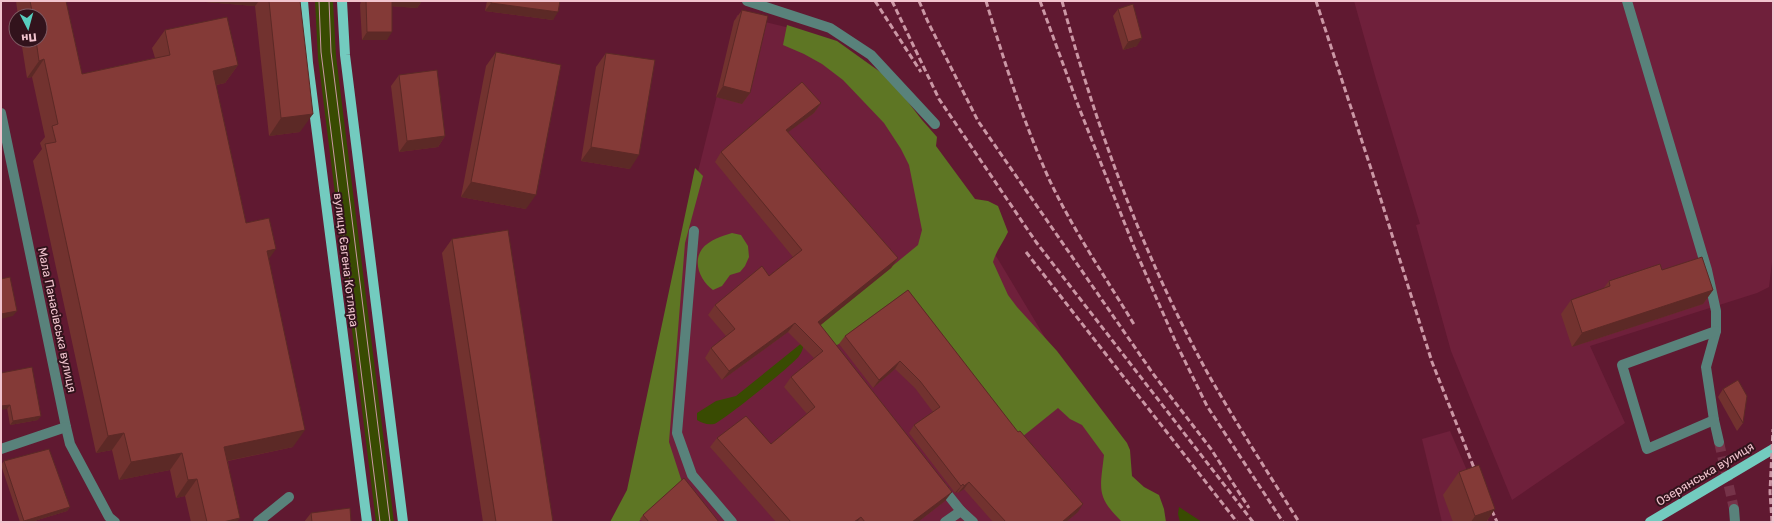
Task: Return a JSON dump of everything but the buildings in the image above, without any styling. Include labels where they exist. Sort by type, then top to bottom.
[{"type":"main road","name":"вулиця Євгена Котляра","points":[[303,1],[308,63],[367,522]]},
{"type":"main road","name":"вулиця Євгена Котляра","points":[[342,1],[345,55],[403,522]]},
{"type":"main road","name":"Озерянська вулиця","points":[[1650,522],[1773,449]]},
{"type":"street","points":[[747,1],[830,28],[871,55],[936,124]]},
{"type":"street","points":[[1627,1],[1707,270],[1716,311],[1716,331],[1706,366],[1714,420],[1719,442]]},
{"type":"street","name":"Мала Панасівська вулиця","points":[[1,113],[70,444],[109,517],[115,522]]},
{"type":"street","points":[[694,231],[677,433],[692,475],[732,522]]},
{"type":"street","points":[[1714,420],[1647,449],[1622,365],[1716,331]]},
{"type":"street","points":[[1,449],[66,428]]},
{"type":"street","points":[[937,479],[961,511],[974,522]]},
{"type":"street","points":[[258,522],[289,497]]},
{"type":"street","points":[[1734,509],[1735,522]]},
{"type":"street","points":[[945,522],[961,511]]},
{"type":"shaded area","points":[[1354,1],[1773,1],[1773,254],[1769,287],[1757,293],[1590,346],[1625,423],[1512,500],[1451,351],[1416,225],[1420,224]]},
{"type":"shaded area","points":[[737,15],[790,28],[898,93],[1156,522],[616,522],[631,494],[675,264]]},
{"type":"shaded area","points":[[1450,431],[1489,522],[1442,522],[1422,439]]},
{"type":"green space","points":[[315,1],[333,1],[336,56],[394,522],[376,522],[318,58]]},
{"type":"green space","points":[[787,25],[837,41],[890,79],[937,137],[936,146],[975,199],[988,201],[998,206],[1008,232],[993,262],[1008,295],[1057,351],[1127,443],[1130,450],[1132,476],[1144,487],[1159,495],[1164,509],[1166,522],[1122,522],[1104,499],[1102,492],[1101,477],[1104,455],[1082,425],[1070,419],[1058,408],[1017,441],[903,298],[841,343],[820,353],[813,331],[918,245],[922,230],[909,165],[901,149],[884,123],[843,80],[822,64],[783,45]]},
{"type":"green space","points":[[695,168],[703,176],[685,243],[669,442],[682,482],[638,522],[610,522],[627,490]]},
{"type":"green space","points":[[732,233],[741,235],[748,246],[749,257],[745,266],[740,272],[730,275],[722,286],[713,290],[705,282],[699,271],[699,254],[708,243]]},
{"type":"green space","points":[[803,342],[802,351],[794,361],[729,414],[714,424],[705,424],[697,420],[697,413],[716,401],[736,396]]},
{"type":"green space","points":[[1179,507],[1202,522],[1180,522],[1178,514]]},
{"type":"tunnel","points":[[1719,442],[1734,509]]},
{"type":"tram line","points":[[319,1],[321,52],[380,522]]},
{"type":"tram line","points":[[329,1],[331,52],[390,522]]},
{"type":"railway","points":[[875,1],[921,72]]},
{"type":"railway","points":[[892,1],[939,99],[1036,242],[1253,522]]},
{"type":"railway","points":[[919,1],[978,121],[1154,375],[1211,449],[1249,508]]},
{"type":"railway","points":[[986,1],[1014,91],[1049,179],[1079,235],[1135,326]]},
{"type":"railway","points":[[1040,1],[1078,105],[1134,247],[1177,345],[1207,406],[1283,522]]},
{"type":"railway","points":[[1062,1],[1090,97],[1106,144],[1142,237],[1162,283],[1207,372],[1299,522]]},
{"type":"railway","points":[[1316,1],[1432,362],[1478,478]]},
{"type":"railway","points":[[1026,252],[1237,522]]},
{"type":"railway","points":[[1772,522],[1770,492],[1773,429]]},
{"type":"railway","points":[[1488,502],[1497,522]]}]
